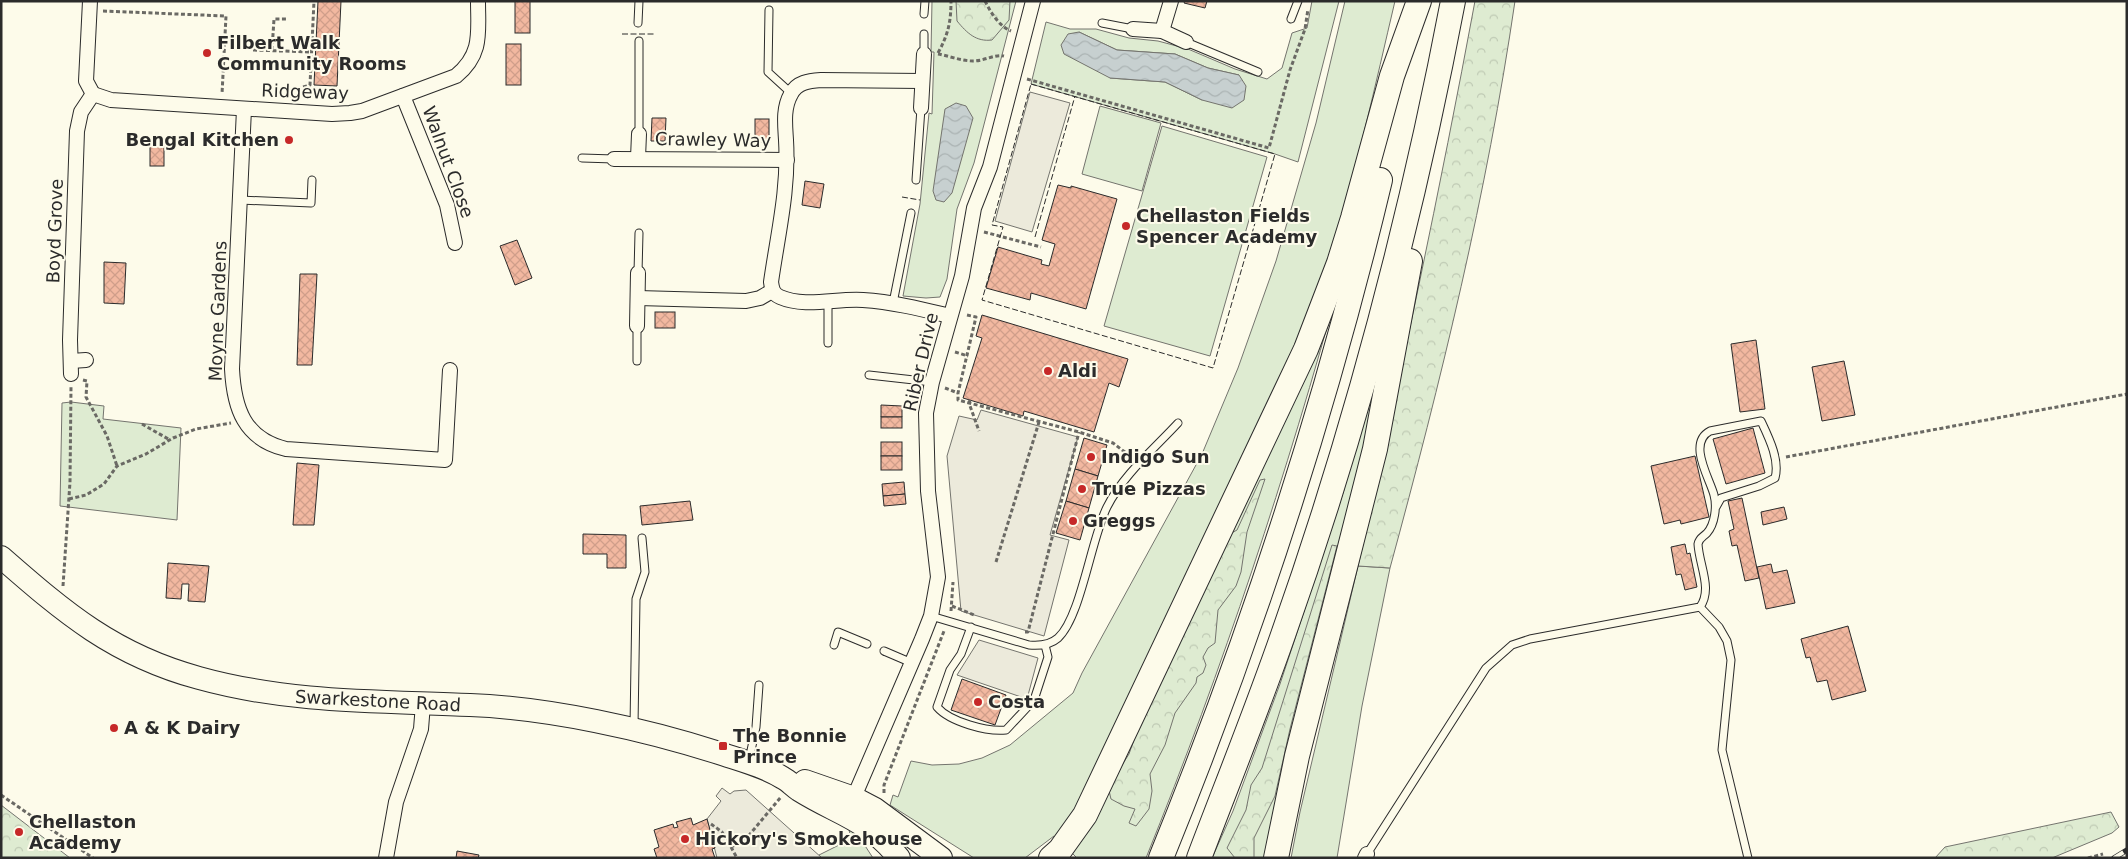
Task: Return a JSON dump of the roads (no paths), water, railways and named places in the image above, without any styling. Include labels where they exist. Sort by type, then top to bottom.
[{"type":"highway","points":[[1051,858],[1060,850],[1085,815],[1306,349],[1345,245],[1392,76],[1419,1]]},
{"type":"highway","points":[[1162,858],[1248,631],[1320,408],[1368,232],[1419,1]]},
{"type":"highway","points":[[1276,858],[1297,756],[1375,449],[1392,348],[1420,210],[1439,77],[1453,1]]},
{"type":"highway","points":[[1198,858],[1283,634],[1354,414],[1413,190],[1439,77]]},
{"type":"main road","name":"Swarkestone Road","points":[[1,557],[61,609],[100,636],[142,658],[197,678],[250,691],[294,698],[472,705],[520,709],[634,731],[701,747],[748,763],[782,788],[801,780],[850,806],[896,823],[941,858]]},
{"type":"main road","name":"Swarkestone Road","points":[[850,806],[898,858]]},
{"type":"street","name":"Ridgeway","points":[[93,94],[111,100],[222,108],[332,114],[362,111],[456,76],[466,68],[475,56],[478,41],[478,1]]},
{"type":"street","name":"Riber Drive","points":[[850,806],[931,616],[938,578],[928,491],[926,413],[932,382],[962,276],[974,208],[990,166],[1033,1]]},
{"type":"street","points":[[1162,31],[1170,1]]},
{"type":"street","points":[[90,6],[86,81],[93,94]]},
{"type":"street","points":[[1133,29],[1162,31],[1186,42]]},
{"type":"street","points":[[921,108],[922,82],[930,54]]},
{"type":"street","points":[[922,82],[821,80],[805,82],[791,93],[785,115],[786,193],[771,282],[772,291],[778,297],[789,300],[862,300],[893,303],[950,316]]},
{"type":"street","name":"Boyd Grove","points":[[86,360],[71,368],[70,340],[77,131],[81,112],[93,94]]},
{"type":"street","name":"Walnut Close","points":[[402,96],[448,205],[455,242]]},
{"type":"street","name":"Moyne Gardens","points":[[244,109],[232,369],[233,390],[237,407],[244,422],[263,440],[274,446],[286,449],[444,460],[450,370]]},
{"type":"street","name":"Crawley Way","points":[[638,158],[639,134]]},
{"type":"street","name":"Crawley Way","points":[[614,159],[787,160]]},
{"type":"street","points":[[637,326],[638,273]]},
{"type":"street","points":[[638,298],[746,301],[760,298],[772,291]]},
{"type":"street","points":[[386,858],[396,802],[421,729],[423,704]]},
{"type":"lane","points":[[638,23],[639,1]]},
{"type":"lane","points":[[924,14],[925,1]]},
{"type":"lane","points":[[1291,18],[1298,1]]},
{"type":"lane","points":[[769,10],[768,72],[791,93]]},
{"type":"lane","points":[[1102,23],[1133,29]]},
{"type":"lane","points":[[924,34],[930,54]]},
{"type":"lane","points":[[639,41],[639,134]]},
{"type":"lane","points":[[1186,42],[1258,72]]},
{"type":"lane","points":[[916,180],[921,108]]},
{"type":"lane","points":[[582,158],[614,159]]},
{"type":"lane","points":[[240,200],[311,204],[312,180]]},
{"type":"lane","points":[[893,303],[911,213]]},
{"type":"lane","points":[[638,273],[639,233]]},
{"type":"lane","points":[[828,301],[828,343]]},
{"type":"lane","points":[[637,326],[637,361]]},
{"type":"lane","points":[[869,375],[932,382]]},
{"type":"lane","points":[[1366,856],[1486,668],[1512,645],[1554,633],[1700,607],[1705,600],[1706,589],[1698,544],[1699,539],[1711,526],[1716,507],[1721,498],[1759,486],[1775,478],[1777,470],[1776,459],[1761,421],[1748,422],[1704,434],[1701,441],[1700,457],[1716,507]]},
{"type":"lane","points":[[931,616],[1029,645],[1045,645],[1053,642],[1064,631],[1072,615],[1107,507],[1128,477],[1178,423]]},
{"type":"lane","points":[[634,731],[636,599],[646,572],[642,538]]},
{"type":"lane","points":[[1700,607],[1719,627],[1727,641],[1731,660],[1722,750],[1748,858]]},
{"type":"lane","points":[[971,627],[961,654],[950,670],[937,707],[944,715],[992,732],[1006,730],[1034,700],[1048,657],[1045,645]]},
{"type":"lane","points":[[834,645],[838,632],[867,644]]},
{"type":"lane","points":[[884,651],[912,663]]},
{"type":"lane","points":[[748,763],[756,727],[759,685]]},
{"type":"water","points":[[1079,32],[1117,50],[1175,54],[1208,68],[1239,75],[1246,86],[1244,100],[1232,108],[1202,100],[1165,82],[1110,78],[1064,54],[1061,45],[1068,34]]},
{"type":"water","points":[[956,103],[966,106],[973,118],[952,193],[944,202],[936,200],[933,191],[945,109]]},
{"type":"railway","points":[[2114,858],[2127,850]]},
{"type":"place","name":"Filbert Walk Community Rooms","points":[[207,53]]},
{"type":"place","name":"Bengal Kitchen","points":[[289,140]]},
{"type":"place","name":"Chellaston Fields Spencer Academy","points":[[1126,226]]},
{"type":"place","name":"Aldi","points":[[1048,371]]},
{"type":"place","name":"Indigo Sun","points":[[1091,457]]},
{"type":"place","name":"True Pizzas","points":[[1082,489]]},
{"type":"place","name":"Greggs","points":[[1073,521]]},
{"type":"place","name":"Costa","points":[[978,702]]},
{"type":"place","name":"A & K Dairy","points":[[114,728]]},
{"type":"place","name":"The Bonnie Prince","points":[[723,746]]},
{"type":"place","name":"Chellaston Academy","points":[[19,832]]},
{"type":"place","name":"Hickory's Smokehouse","points":[[685,839]]}]
